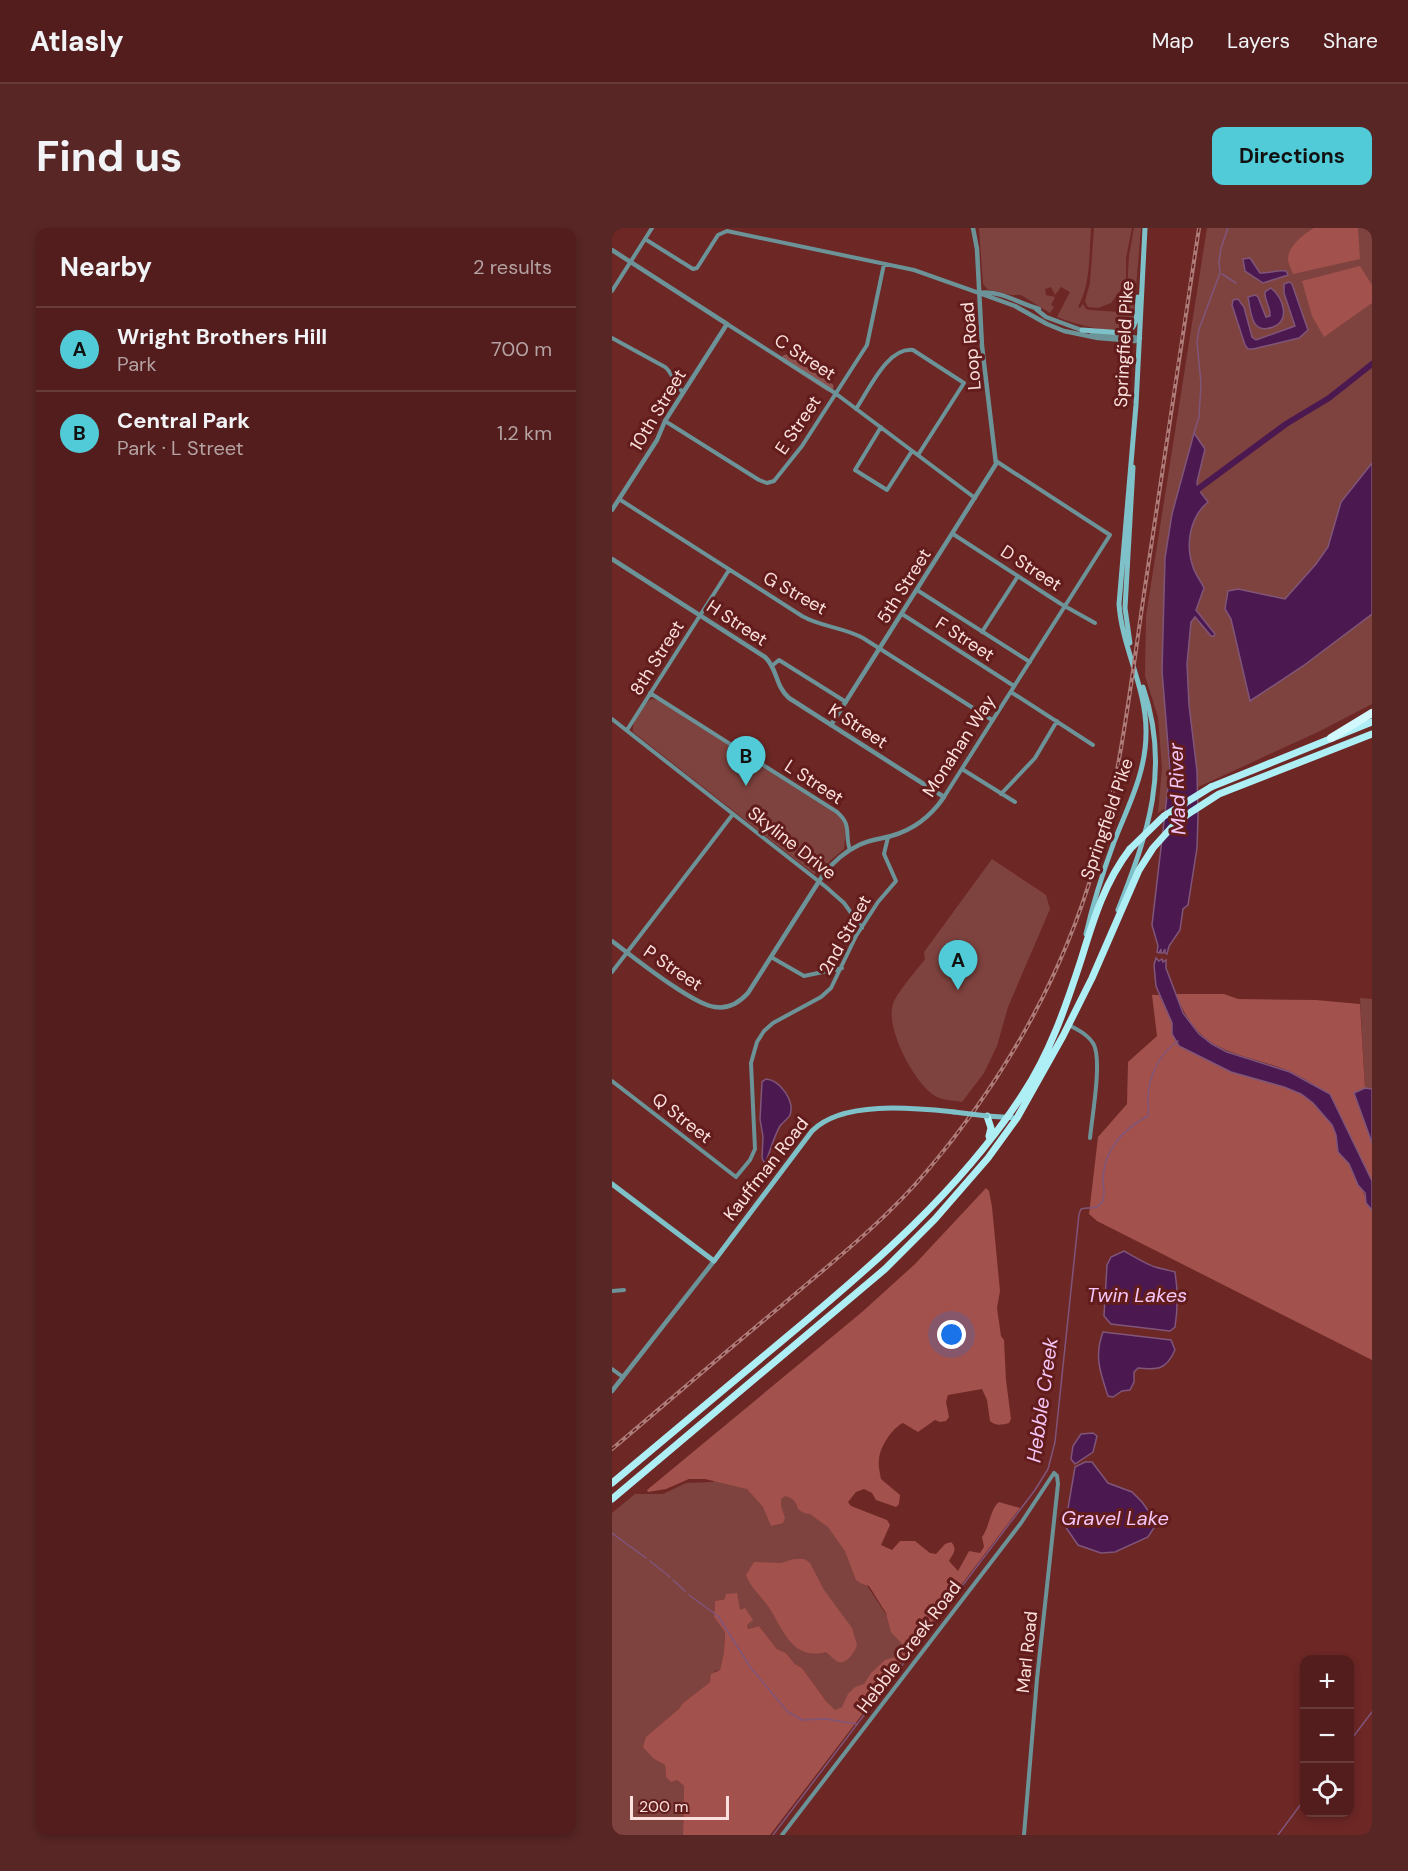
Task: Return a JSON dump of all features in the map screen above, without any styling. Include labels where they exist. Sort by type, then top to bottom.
[{"type":"highway","points":[[1331,738],[1372,714]]},
{"type":"highway","points":[[612,1483],[859,1276],[908,1230],[977,1155],[1030,1083],[1043,1058],[1060,1021],[1104,891],[1111,876],[1130,849],[1164,816],[1210,787],[1372,722]]},
{"type":"highway","points":[[612,1499],[885,1269],[924,1231],[993,1152],[1017,1118],[1068,1025],[1096,968],[1129,888],[1143,863],[1171,828],[1206,801],[1263,776],[1372,734]]},
{"type":"highway","points":[[951,1185],[990,1134],[992,1128],[987,1116]]},
{"type":"main road","name":"Springfield Pike","points":[[1076,974],[1096,896],[1137,787],[1146,746],[1146,717],[1120,617],[1119,604],[1132,460],[1145,228]]},
{"type":"main road","points":[[1082,330],[1125,333],[1132,329],[1135,325],[1143,268]]},
{"type":"main road","name":"Springfield Pike","points":[[1096,968],[1144,837],[1156,777],[1156,748],[1152,720],[1126,627],[1126,574],[1134,474],[1132,460]]},
{"type":"main road","name":"Kauffman Road","points":[[714,1261],[812,1131],[825,1120],[839,1114],[877,1109],[916,1109],[1017,1118]]},
{"type":"main road","points":[[612,1184],[714,1261]]},
{"type":"street","points":[[612,291],[652,228]]},
{"type":"street","name":"Loop Road","points":[[973,228],[976,242],[982,345],[996,461]]},
{"type":"street","points":[[645,239],[693,269],[697,268],[718,235],[725,231],[922,273],[1015,306],[1047,324],[1073,334],[1098,339],[1135,340],[1140,338]]},
{"type":"street","name":"C Street","points":[[612,250],[836,393],[975,498]]},
{"type":"street","name":"E Street","points":[[665,421],[759,480],[769,483],[776,479],[795,456],[868,341],[884,264]]},
{"type":"street","points":[[979,293],[999,294],[1082,330],[1140,338]]},
{"type":"street","name":"10th Street","points":[[612,510],[727,324]]},
{"type":"street","points":[[612,339],[665,367],[670,372],[676,386],[683,392]]},
{"type":"street","points":[[856,409],[888,360],[904,350],[913,350],[964,383],[918,455]]},
{"type":"street","points":[[881,427],[855,470],[887,490],[912,451]]},
{"type":"street","name":"5th Street","points":[[831,725],[953,534],[996,461]]},
{"type":"street","name":"Monahan Way","points":[[771,957],[833,863],[850,850],[869,841],[904,831],[922,821],[944,797],[1110,535],[996,461]]},
{"type":"street","name":"G Street","points":[[619,499],[805,618],[848,631],[993,720]]},
{"type":"street","name":"D Street","points":[[953,534],[1095,623]]},
{"type":"street","name":"H Street","points":[[612,559],[762,655],[773,665],[779,660],[846,702]]},
{"type":"street","name":"8th Street","points":[[627,730],[729,570]]},
{"type":"street","points":[[982,632],[1018,576]]},
{"type":"street","points":[[917,590],[1029,662]]},
{"type":"street","name":"F Street","points":[[902,614],[1014,686]]},
{"type":"street","name":"K Street","points":[[773,665],[779,686],[784,694],[944,797]]},
{"type":"street","points":[[1011,692],[1093,745]]},
{"type":"street","name":"L Street","points":[[650,693],[837,812],[847,824],[850,850]]},
{"type":"street","name":"Skyline Drive","points":[[612,719],[819,882],[844,903],[862,928]]},
{"type":"street","points":[[1001,794],[1035,758],[1057,721]]},
{"type":"street","points":[[962,769],[1015,802]]},
{"type":"street","points":[[612,972],[733,814]]},
{"type":"street","name":"2nd Street","points":[[736,1177],[754,1152],[751,1063],[757,1042],[773,1023],[826,993],[833,986],[855,938],[878,902],[896,881],[884,854],[888,836]]},
{"type":"street","name":"P Street","points":[[612,941],[699,1002],[718,1008],[732,1005],[746,996],[771,957]]},
{"type":"street","points":[[771,957],[804,976],[842,968]]},
{"type":"street","points":[[1068,1025],[1081,1032],[1092,1042],[1097,1058],[1090,1138]]},
{"type":"street","name":"Q Street","points":[[612,1081],[736,1177]]},
{"type":"street","name":"Kauffman Road","points":[[612,1391],[714,1261]]},
{"type":"street","points":[[612,1291],[624,1290]]},
{"type":"street","points":[[612,1369],[622,1377]]},
{"type":"street","name":"Hebble Creek Road","points":[[782,1835],[1021,1523],[1054,1473]]},
{"type":"street","name":"Marl Road","points":[[1024,1835],[1037,1679],[1058,1484],[1054,1473]]},
{"type":"shaded area","points":[[979,228],[1091,228],[1087,279],[1078,307],[1080,308],[1083,304],[1086,309],[1090,310],[1120,312],[1126,307],[1129,256],[1134,228],[1141,228],[1133,323],[1126,327],[1107,330],[1057,317],[1070,292],[1061,287],[1055,295],[1051,287],[1045,289],[1046,295],[1055,297],[1051,305],[1054,307],[1050,313],[1021,295],[987,289],[983,284]]},
{"type":"shaded area","points":[[1094,228],[1132,228],[1126,258],[1126,279],[1111,303],[1098,308],[1088,307],[1085,301],[1090,283]]},
{"type":"shaded area","points":[[1207,228],[1372,228],[1372,704],[1320,731],[1194,789],[1158,813],[1162,768],[1158,717],[1145,676],[1146,616]]},
{"type":"shaded area","points":[[1314,228],[1358,228],[1360,259],[1293,274],[1288,261],[1289,254],[1301,237]]},
{"type":"shaded area","points":[[1360,266],[1372,285],[1372,303],[1324,337],[1312,316],[1302,281]]},
{"type":"shaded area","points":[[652,699],[658,700],[839,816],[846,828],[844,849],[820,873],[814,874],[633,732],[638,713]]},
{"type":"shaded area","points":[[992,859],[1046,895],[1050,909],[1008,1007],[997,1046],[984,1073],[962,1102],[945,1100],[938,1098],[927,1089],[910,1068],[893,1027],[893,1004],[925,959],[924,952]]},
{"type":"shaded area","points":[[1176,994],[1224,994],[1238,999],[1316,1000],[1360,1004],[1365,1088],[1354,1094],[1372,1143],[1372,1181],[1330,1094],[1289,1071],[1236,1054],[1208,1040],[1196,1029]]},
{"type":"shaded area","points":[[1152,995],[1159,995],[1172,1023],[1172,1034],[1231,1072],[1301,1094],[1319,1108],[1332,1125],[1338,1152],[1349,1164],[1372,1210],[1372,1360],[1097,1221],[1089,1214],[1098,1137],[1127,1104],[1128,1062],[1157,1036]]},
{"type":"shaded area","points":[[1360,998],[1372,999],[1372,1089],[1365,1088]]},
{"type":"shaded area","points":[[986,1188],[989,1191],[992,1207],[1000,1291],[997,1308],[1001,1336],[1004,1340],[1011,1419],[1009,1423],[1001,1425],[990,1421],[987,1400],[982,1389],[948,1395],[946,1402],[949,1417],[946,1421],[935,1420],[918,1432],[903,1423],[891,1433],[882,1449],[879,1462],[881,1479],[900,1495],[899,1504],[896,1507],[876,1500],[872,1493],[864,1489],[856,1492],[848,1502],[851,1506],[887,1520],[890,1525],[881,1545],[892,1550],[900,1541],[915,1541],[930,1553],[936,1554],[945,1544],[951,1542],[954,1549],[949,1561],[958,1571],[969,1551],[980,1553],[984,1547],[982,1537],[996,1505],[999,1502],[1020,1508],[770,1835],[683,1835],[684,1786],[677,1780],[671,1782],[666,1777],[665,1765],[654,1759],[643,1747],[646,1737],[710,1682],[711,1674],[720,1670],[725,1632],[714,1617],[715,1601],[725,1599],[726,1594],[737,1593],[740,1610],[745,1608],[753,1620],[747,1625],[748,1629],[759,1626],[777,1649],[786,1653],[795,1664],[802,1668],[835,1710],[842,1707],[848,1694],[855,1687],[864,1684],[871,1673],[885,1660],[898,1656],[905,1647],[891,1632],[886,1613],[869,1586],[856,1580],[845,1551],[828,1527],[810,1514],[798,1509],[792,1499],[785,1496],[781,1499],[785,1518],[783,1523],[771,1526],[763,1507],[747,1489],[705,1479],[689,1479],[666,1489],[648,1492],[647,1490],[862,1312],[915,1264]]},
{"type":"shaded area","points":[[752,1447],[795,1487],[857,1558],[868,1587],[910,1651],[842,1718],[826,1701],[802,1668],[795,1664],[786,1653],[777,1649],[759,1626],[748,1629],[738,1606],[725,1599],[715,1601],[714,1617],[725,1631],[720,1670],[715,1671],[710,1682],[683,1703],[654,1759],[665,1765],[666,1777],[677,1780],[684,1786],[683,1835],[612,1835],[612,1513],[635,1494],[663,1494],[686,1483],[713,1482]]},
{"type":"shaded area","points":[[804,1559],[810,1563],[824,1590],[852,1628],[857,1645],[853,1654],[845,1661],[837,1661],[826,1652],[814,1654],[796,1647],[784,1633],[746,1575],[754,1562],[781,1563]]},
{"type":"water","points":[[1250,258],[1260,273],[1286,271],[1288,275],[1263,283],[1245,271],[1243,259]]},
{"type":"water","points":[[1289,282],[1292,284],[1308,330],[1299,338],[1248,349],[1232,305],[1233,300],[1238,299],[1244,307],[1252,337],[1256,340],[1295,326],[1284,293],[1284,284]]},
{"type":"water","points":[[1271,288],[1282,303],[1282,319],[1273,327],[1260,328],[1251,316],[1248,297],[1255,295],[1258,297],[1266,317],[1270,316],[1265,292]]},
{"type":"water","points":[[1194,433],[1205,449],[1197,482],[1198,489],[1208,502],[1193,523],[1189,549],[1194,570],[1204,588],[1196,610],[1215,634],[1211,636],[1195,617],[1191,622],[1187,664],[1189,705],[1197,771],[1197,848],[1188,905],[1183,909],[1180,930],[1169,946],[1167,954],[1165,949],[1163,953],[1161,949],[1159,953],[1157,952],[1158,946],[1152,925],[1170,770],[1162,671],[1165,558],[1172,514]]},
{"type":"water","points":[[1372,463],[1372,614],[1303,666],[1250,701],[1231,619],[1225,609],[1228,591],[1238,589],[1285,599],[1328,547],[1341,502]]},
{"type":"water","points":[[1156,958],[1159,961],[1162,959],[1163,962],[1166,960],[1166,968],[1183,1013],[1199,1034],[1227,1052],[1290,1072],[1330,1094],[1372,1181],[1372,1210],[1366,1203],[1365,1193],[1358,1185],[1349,1164],[1338,1152],[1332,1125],[1313,1103],[1301,1094],[1231,1072],[1179,1046],[1172,1034],[1172,1023],[1156,986],[1154,965]]},
{"type":"water","points":[[766,1079],[781,1087],[788,1098],[791,1109],[790,1115],[778,1129],[764,1162],[760,1119],[762,1082]]},
{"type":"water","points":[[1365,1088],[1372,1089],[1372,1143],[1354,1093]]},
{"type":"water","name":"Twin Lakes","points":[[1124,1251],[1152,1266],[1175,1272],[1177,1313],[1175,1327],[1170,1331],[1111,1324],[1104,1316],[1107,1265],[1111,1257]]},
{"type":"water","name":"Twin Lakes","points":[[1103,1332],[1171,1340],[1175,1350],[1168,1362],[1161,1367],[1138,1368],[1134,1372],[1134,1382],[1130,1390],[1122,1391],[1113,1397],[1108,1396],[1099,1356]]},
{"type":"water","points":[[1093,1433],[1097,1436],[1093,1452],[1075,1464],[1071,1459],[1073,1446],[1081,1434]]},
{"type":"water","name":"Gravel Lake","points":[[1085,1462],[1092,1462],[1108,1483],[1132,1492],[1142,1502],[1157,1523],[1148,1537],[1115,1552],[1101,1553],[1078,1545],[1065,1526],[1075,1467]]},
{"type":"waterway","points":[[1194,433],[1199,417],[1201,383],[1197,342],[1199,329],[1220,273],[1221,248],[1228,228]]},
{"type":"waterway","points":[[1222,274],[1236,283]]},
{"type":"waterway","name":"Mad River","points":[[1194,495],[1198,489],[1286,424],[1329,398],[1372,364]]},
{"type":"waterway","name":"Hebble Creek","points":[[773,1835],[1035,1490],[1048,1469],[1055,1442],[1079,1214],[1081,1209],[1096,1207],[1102,1202],[1104,1168],[1111,1150],[1123,1134],[1148,1116],[1148,1097],[1153,1073],[1161,1058],[1178,1041]]},
{"type":"waterway","points":[[612,1533],[646,1558]]},
{"type":"waterway","points":[[650,1561],[670,1577]]},
{"type":"waterway","points":[[673,1580],[685,1591]]},
{"type":"waterway","points":[[689,1595],[718,1616],[751,1668],[788,1712],[802,1720],[826,1719],[857,1724]]},
{"type":"waterway","points":[[1354,1736],[1372,1712]]},
{"type":"waterway","points":[[1278,1835],[1300,1805]]},
{"type":"taxiway","points":[[786,359],[829,387]]},
{"type":"railway","points":[[612,1449],[838,1258],[893,1208],[927,1171],[980,1102],[1027,1028],[1047,989],[1081,908],[1094,867],[1118,763],[1199,228]]},
{"type":"place","name":"Central Park","points":[[746,786]]},
{"type":"place","name":"Wright Brothers Hill","points":[[958,990]]}]
